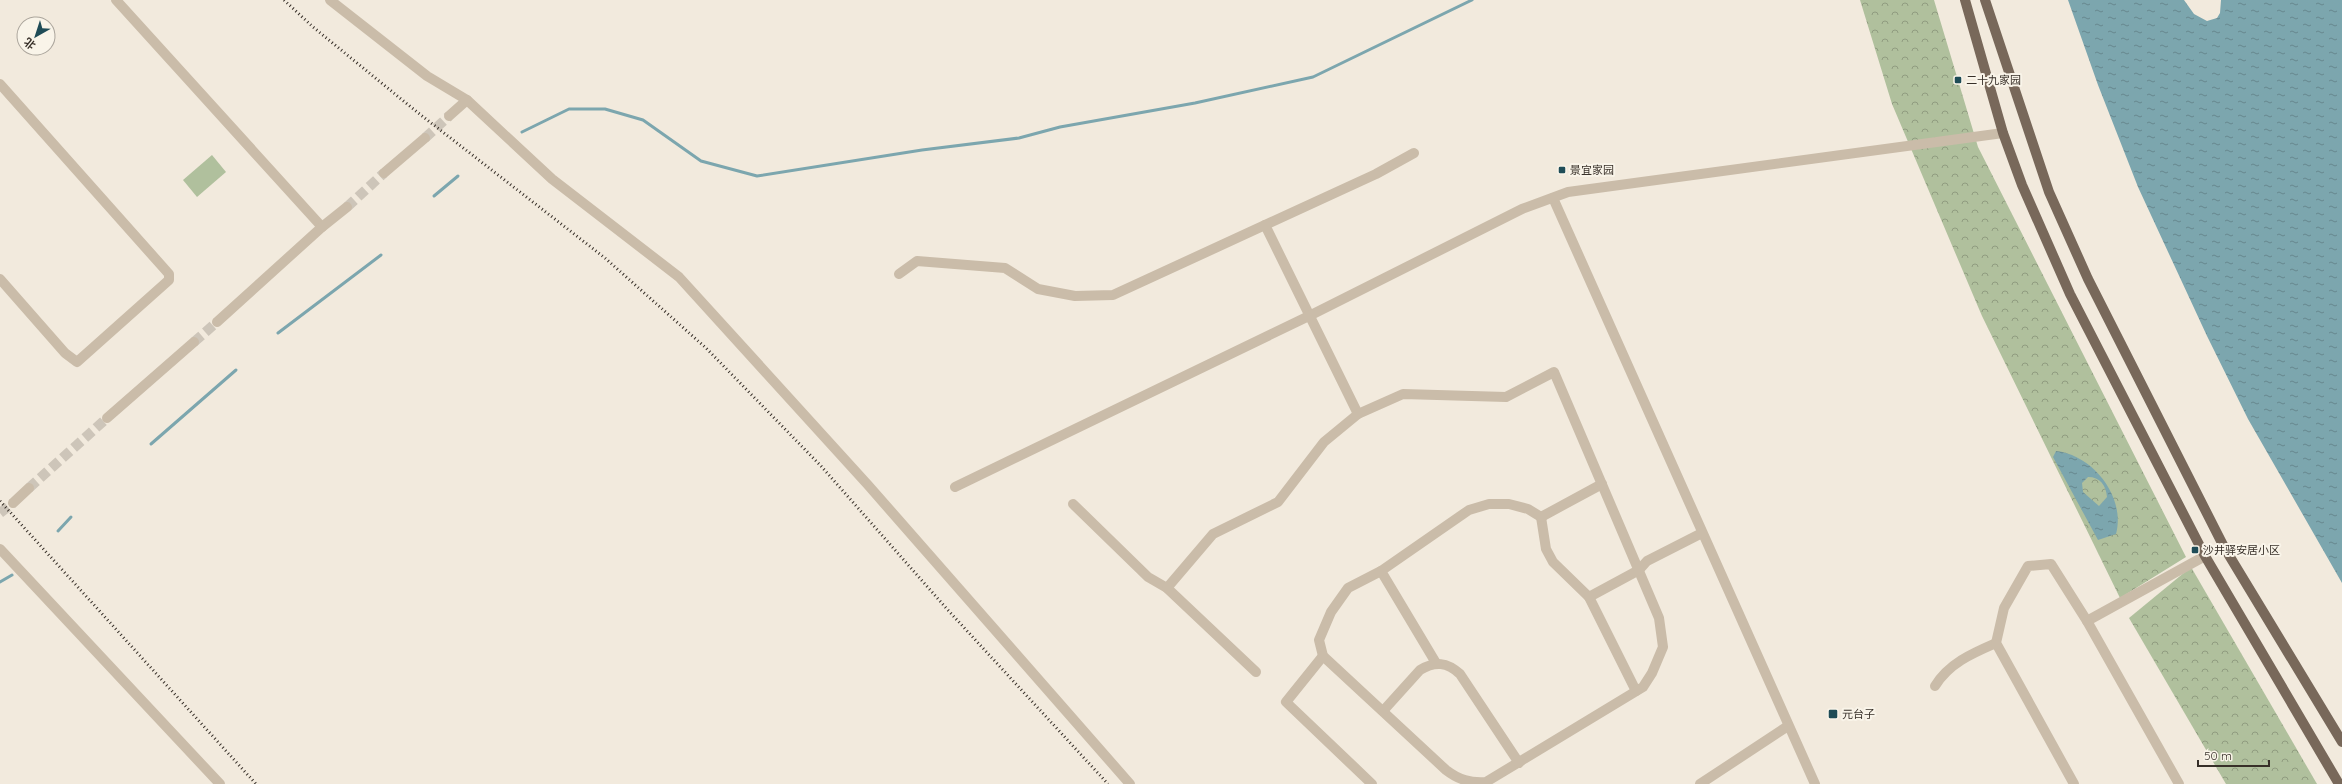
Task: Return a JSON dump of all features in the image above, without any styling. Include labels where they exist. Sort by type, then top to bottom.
[{"type":"main road","points":[[1965,0],[2003,133],[2022,185],[2070,294],[2205,556],[2339,784]]},
{"type":"main road","points":[[1985,0],[2049,192],[2088,279],[2224,547],[2342,742]]},
{"type":"street","points":[[116,0],[322,227]]},
{"type":"street","points":[[330,0],[427,76],[467,100],[552,179],[679,277],[868,485],[1130,784]]},
{"type":"street","points":[[0,84],[169,274],[169,280],[76,362],[65,353],[0,279]]},
{"type":"street","points":[[449,116],[467,100]]},
{"type":"street","points":[[955,486],[1311,315],[1522,209],[1568,192],[2003,133]]},
{"type":"street","points":[[384,173],[425,138]]},
{"type":"street","points":[[899,274],[916,261],[1005,268],[1038,289],[1075,296],[1113,295],[1376,174],[1414,153]]},
{"type":"street","points":[[1553,198],[1814,784]]},
{"type":"street","points":[[217,322],[322,227],[347,208]]},
{"type":"street","points":[[1265,225],[1311,315],[1358,414]]},
{"type":"street","points":[[107,418],[194,342]]},
{"type":"street","points":[[1168,588],[1213,534],[1278,502],[1324,442],[1358,414],[1403,394],[1506,397],[1554,372],[1659,618],[1663,647],[1652,673],[1643,687],[1487,783],[1472,783],[1458,779],[1323,656],[1319,640],[1331,612],[1348,588],[1381,571],[1469,510],[1488,504],[1509,504],[1528,509],[1541,517],[1546,549],[1553,562],[1589,597],[1636,691]]},
{"type":"street","points":[[1541,517],[1602,484]]},
{"type":"street","points":[[13,503],[29,488]]},
{"type":"street","points":[[1073,504],[1148,577],[1168,588],[1256,672]]},
{"type":"street","points":[[1589,597],[1639,570],[1647,561],[1702,533]]},
{"type":"street","points":[[0,549],[220,784]]},
{"type":"street","points":[[2087,621],[2205,556]]},
{"type":"street","points":[[2074,784],[1996,643],[2004,608],[2028,566],[2051,564],[2087,621],[2179,784]]},
{"type":"street","points":[[1381,571],[1436,663]]},
{"type":"street","points":[[1935,686],[1943,673],[1971,654],[1996,643]]},
{"type":"street","points":[[1323,656],[1286,702],[1372,784]]},
{"type":"street","points":[[1383,711],[1420,670],[1436,663],[1445,664],[1460,674],[1519,763]]},
{"type":"street","points":[[1700,784],[1788,726]]},
{"type":"green space","points":[[1860,0],[1934,0],[1978,147],[2186,557],[2120,598],[1982,316],[1892,104]]},
{"type":"green space","points":[[212,155],[226,172],[197,197],[183,180]]},
{"type":"green space","points":[[2191,567],[2317,784],[2226,784],[2129,618]]},
{"type":"water","points":[[2068,0],[2184,0],[2194,14],[2207,21],[2217,18],[2220,13],[2221,0],[2342,0],[2342,583],[2248,419],[2207,336],[2138,187],[2098,85]]},
{"type":"water","points":[[2056,451],[2070,454],[2082,460],[2094,469],[2104,480],[2116,506],[2118,520],[2116,534],[2098,540],[2053,457]],"holes":[[[2088,477],[2092,477],[2102,482],[2107,497],[2099,506],[2083,492],[2082,483]]]},
{"type":"waterway","points":[[522,132],[569,109],[605,109],[643,120],[701,161],[757,176],[922,150],[1019,138],[1060,127],[1195,103],[1313,77],[1472,0]]},
{"type":"waterway","points":[[434,196],[458,176]]},
{"type":"waterway","points":[[278,333],[381,255]]},
{"type":"waterway","points":[[151,444],[236,370]]},
{"type":"waterway","points":[[58,531],[71,517]]},
{"type":"waterway","points":[[0,582],[12,575]]},
{"type":"tunnel","points":[[425,138],[449,116]]},
{"type":"tunnel","points":[[347,207],[384,173]]},
{"type":"tunnel","points":[[194,342],[217,322]]},
{"type":"tunnel","points":[[29,488],[107,418]]},
{"type":"tunnel","points":[[0,513],[13,503]]},
{"type":"railway","points":[[284,0],[313,27],[417,112],[605,258],[706,348],[821,466],[946,608],[1108,784]]},
{"type":"railway","points":[[0,501],[256,784]]},
{"type":"place","name":"二十九家园","points":[[1958,80]]},
{"type":"place","name":"景宜家园","points":[[1562,170]]},
{"type":"place","name":"沙井驿安居小区","points":[[2195,550]]},
{"type":"place","name":"元台子","points":[[1833,714]]}]
